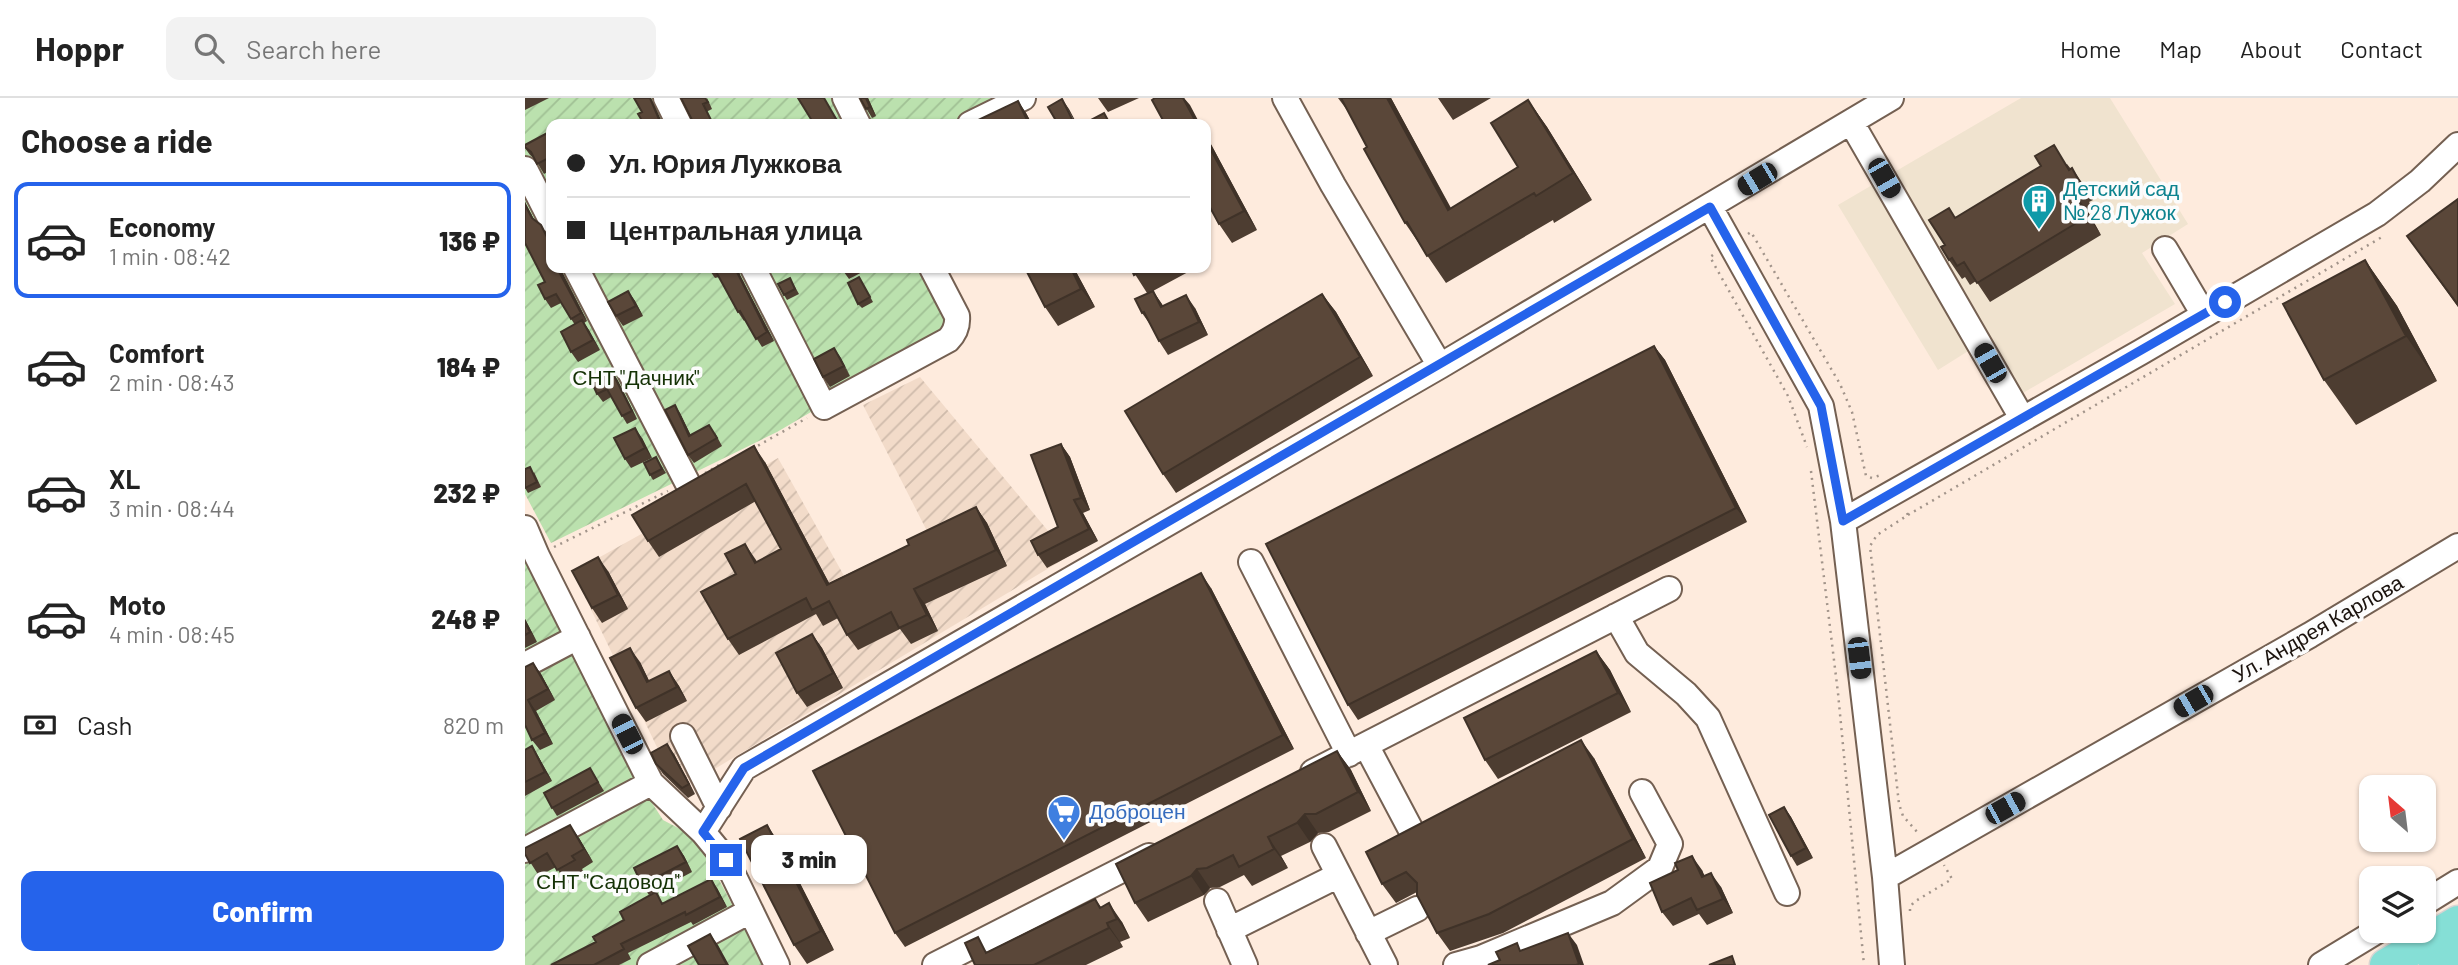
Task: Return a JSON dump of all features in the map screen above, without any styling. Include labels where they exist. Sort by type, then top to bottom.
[{"type":"main road","points":[[2386,965],[2458,922]]},
{"type":"main road","points":[[2435,965],[2458,951]]},
{"type":"street","points":[[666,98],[676,119]]},
{"type":"street","points":[[845,98],[856,119]]},
{"type":"street","points":[[980,119],[1023,98]]},
{"type":"street","points":[[1285,98],[1332,185],[1440,366]]},
{"type":"street","points":[[703,832],[744,768],[1440,366],[1891,98]]},
{"type":"street","points":[[1851,122],[2022,418]]},
{"type":"street","points":[[1843,521],[2377,214],[2420,181],[2458,145]]},
{"type":"street","points":[[525,169],[546,210]]},
{"type":"street","points":[[1710,207],[1821,406],[1843,521],[1885,877],[1892,965]]},
{"type":"street","points":[[2165,249],[2204,315]]},
{"type":"street","points":[[579,273],[687,482]]},
{"type":"street","points":[[756,273],[824,407],[953,335],[957,316],[935,273]]},
{"type":"street","points":[[525,528],[651,783],[703,832],[726,860],[777,965]]},
{"type":"street","name":"Ул. Андрея Карлова","points":[[1885,877],[2310,635],[2458,546]]},
{"type":"street","points":[[1251,562],[1358,749],[1412,830]]},
{"type":"street","points":[[1288,785],[1669,589]]},
{"type":"street","points":[[1616,616],[1637,653],[1686,694],[1708,718],[1787,893]]},
{"type":"street","points":[[525,665],[578,637]]},
{"type":"street","points":[[684,736],[719,808]]},
{"type":"street","points":[[525,850],[651,783]]},
{"type":"street","points":[[1457,965],[1481,958],[1612,903],[1660,868],[1670,844],[1642,792]]},
{"type":"street","points":[[1324,846],[1384,965]]},
{"type":"street","points":[[935,965],[1166,847]]},
{"type":"street","points":[[1229,930],[1339,875]]},
{"type":"street","points":[[2436,896],[2458,883]]},
{"type":"street","points":[[1217,901],[1245,965]]},
{"type":"street","points":[[1368,933],[1417,909]]},
{"type":"street","points":[[650,965],[750,911]]},
{"type":"street","points":[[2321,965],[2359,942]]},
{"type":"path","points":[[1909,913],[1914,902],[1952,879],[1935,848],[1911,827],[1900,808],[1870,546],[1877,535],[2360,252],[2387,233]]},
{"type":"path","points":[[748,451],[824,407]]},
{"type":"path","points":[[537,556],[724,463]]},
{"type":"path","points":[[1896,491],[1908,515]]},
{"type":"shaded area","points":[[2021,98],[2110,98],[2188,224],[2142,253],[2175,304],[2004,404],[1973,348],[1938,370],[1838,205]]},
{"type":"shaded area","points":[[920,377],[1069,556],[678,791],[573,572],[778,458],[852,590],[929,535],[863,405]]},
{"type":"green space","name":"СНТ \"Дачник\"","points":[[525,98],[1016,98],[973,119],[546,119],[546,273],[929,273],[949,311],[942,335],[777,432],[551,543],[525,494]]},
{"type":"green space","name":"СНТ \"Садовод\"","points":[[525,554],[570,650],[647,795],[663,820],[697,838],[764,965],[525,965]]},
{"type":"building","points":[[634,98],[650,98],[659,119],[641,119],[638,114],[642,112]]},
{"type":"building","points":[[681,98],[705,98],[708,102],[703,104],[710,119],[692,119]]},
{"type":"building","points":[[798,98],[824,98],[836,119],[811,119]]},
{"type":"building","points":[[860,98],[866,98],[870,107],[866,109]]},
{"type":"building","points":[[1183,98],[1194,119],[1162,119],[1152,100]]},
{"type":"building","points":[[1341,98],[1387,98],[1448,210],[1518,167],[1491,123],[1528,100],[1573,173],[1427,256],[1407,222],[1405,223],[1364,149],[1367,147]]},
{"type":"building","points":[[1062,99],[1072,119],[1055,119],[1048,107]]},
{"type":"building","points":[[1018,101],[1027,119],[980,119]]},
{"type":"building","points":[[1104,113],[1107,119],[1093,119]]},
{"type":"building","points":[[546,134],[546,160],[537,164],[525,145]]},
{"type":"building","name":"Детский сад № 28 Лужок","points":[[2054,145],[2079,181],[2076,183],[2081,190],[2074,193],[2088,216],[1977,283],[1964,262],[1957,266],[1952,258],[1949,260],[1941,247],[1945,245],[1929,220],[1949,208],[1955,218],[2041,166],[2035,156]]},
{"type":"building","points":[[1211,150],[1244,211],[1219,224],[1211,209]]},
{"type":"building","points":[[2458,199],[2458,305],[2407,236]]},
{"type":"building","points":[[525,205],[546,235],[546,273],[560,273],[581,313],[571,319],[556,294],[545,299],[538,285],[545,282],[525,243]]},
{"type":"building","points":[[2365,260],[2406,336],[2324,380],[2283,304]]},
{"type":"building","points":[[717,273],[738,273],[767,332],[756,339],[740,311],[738,312]]},
{"type":"building","points":[[1028,273],[1073,273],[1081,289],[1045,307]]},
{"type":"building","points":[[859,277],[870,297],[858,304],[848,283]]},
{"type":"building","points":[[790,278],[795,289],[784,295],[778,284]]},
{"type":"building","points":[[628,291],[636,306],[616,316],[608,302]]},
{"type":"building","points":[[1153,291],[1161,307],[1186,295],[1199,322],[1159,341],[1135,299]]},
{"type":"building","points":[[1322,294],[1360,357],[1163,474],[1125,411]]},
{"type":"building","points":[[582,320],[593,340],[571,352],[561,332]]},
{"type":"building","points":[[1654,346],[1736,508],[1348,705],[1266,544]]},
{"type":"building","points":[[834,348],[844,366],[823,377],[814,359]]},
{"type":"building","points":[[611,370],[632,411],[622,416],[607,389],[597,394],[591,381]]},
{"type":"building","points":[[675,405],[689,436],[709,425],[717,438],[688,455],[665,410]]},
{"type":"building","points":[[635,428],[645,448],[625,459],[614,438]]},
{"type":"building","points":[[1061,444],[1081,498],[1074,500],[1089,529],[1038,555],[1031,541],[1058,527],[1031,455]]},
{"type":"building","points":[[754,446],[827,585],[909,545],[907,540],[976,507],[996,550],[914,589],[927,615],[899,628],[891,612],[847,635],[829,601],[812,610],[806,598],[728,639],[701,592],[736,574],[725,554],[745,544],[755,563],[781,549],[746,484],[648,541],[632,515]]},
{"type":"building","points":[[656,457],[662,469],[650,475],[644,463]]},
{"type":"building","points":[[530,467],[537,482],[525,488],[525,469]]},
{"type":"building","points":[[598,557],[618,595],[592,608],[572,571]]},
{"type":"building","points":[[1201,573],[1283,735],[895,933],[813,771]]},
{"type":"building","points":[[525,622],[530,632],[525,635]]},
{"type":"building","points":[[812,634],[833,673],[797,693],[776,653]]},
{"type":"building","points":[[630,648],[647,682],[669,671],[677,687],[636,708],[610,658]]},
{"type":"building","points":[[1596,651],[1618,693],[1485,760],[1464,718]]},
{"type":"building","points":[[533,663],[548,689],[528,700],[545,733],[532,740],[525,725],[525,667]]},
{"type":"building","points":[[1581,740],[1633,839],[1489,914],[1437,933],[1417,895],[1417,883],[1406,872],[1382,884],[1366,852]]},
{"type":"building","points":[[667,744],[689,784],[682,788],[656,764],[651,753]]},
{"type":"building","points":[[532,746],[545,772],[525,782],[525,750]]},
{"type":"building","points":[[1337,751],[1358,792],[1316,814],[1305,814],[1297,823],[1268,837],[1274,849],[1239,867],[1233,855],[1207,868],[1197,869],[1191,876],[1135,903],[1116,864]]},
{"type":"building","points":[[590,768],[598,782],[552,808],[544,793]]},
{"type":"building","points":[[1784,807],[1806,848],[1791,856],[1769,815]]},
{"type":"building","points":[[570,825],[584,849],[572,856],[575,860],[557,870],[547,853],[530,863],[525,848]]},
{"type":"building","points":[[767,825],[821,931],[794,945],[740,839]]},
{"type":"building","points":[[677,846],[686,862],[642,885],[634,868]]},
{"type":"building","points":[[1692,856],[1702,877],[1711,873],[1723,899],[1697,910],[1691,898],[1662,912],[1650,883],[1678,870],[1675,863]]},
{"type":"building","points":[[711,879],[720,897],[621,944],[624,949],[594,965],[551,965],[596,942],[593,937],[624,920],[620,912],[656,892],[662,904]]},
{"type":"building","points":[[1095,899],[1100,908],[1109,903],[1117,919],[1107,923],[1109,928],[1034,965],[975,965],[965,943],[978,937],[986,953]]},
{"type":"building","points":[[1568,933],[1579,964],[1488,965],[1500,960],[1496,952],[1517,943],[1520,951]]},
{"type":"building","points":[[710,934],[727,965],[699,965],[688,946]]},
{"type":"building","points":[[1732,956],[1735,965],[1709,965]]},
{"type":"place","name":"Детский сад № 28 Лужок","points":[[2039,231]]},
{"type":"place","name":"Доброцен","points":[[1064,842]]},
{"type":"route","points":[[726,860],[703,832],[744,768],[1710,207],[1821,406],[1843,521],[2225,302]]}]
